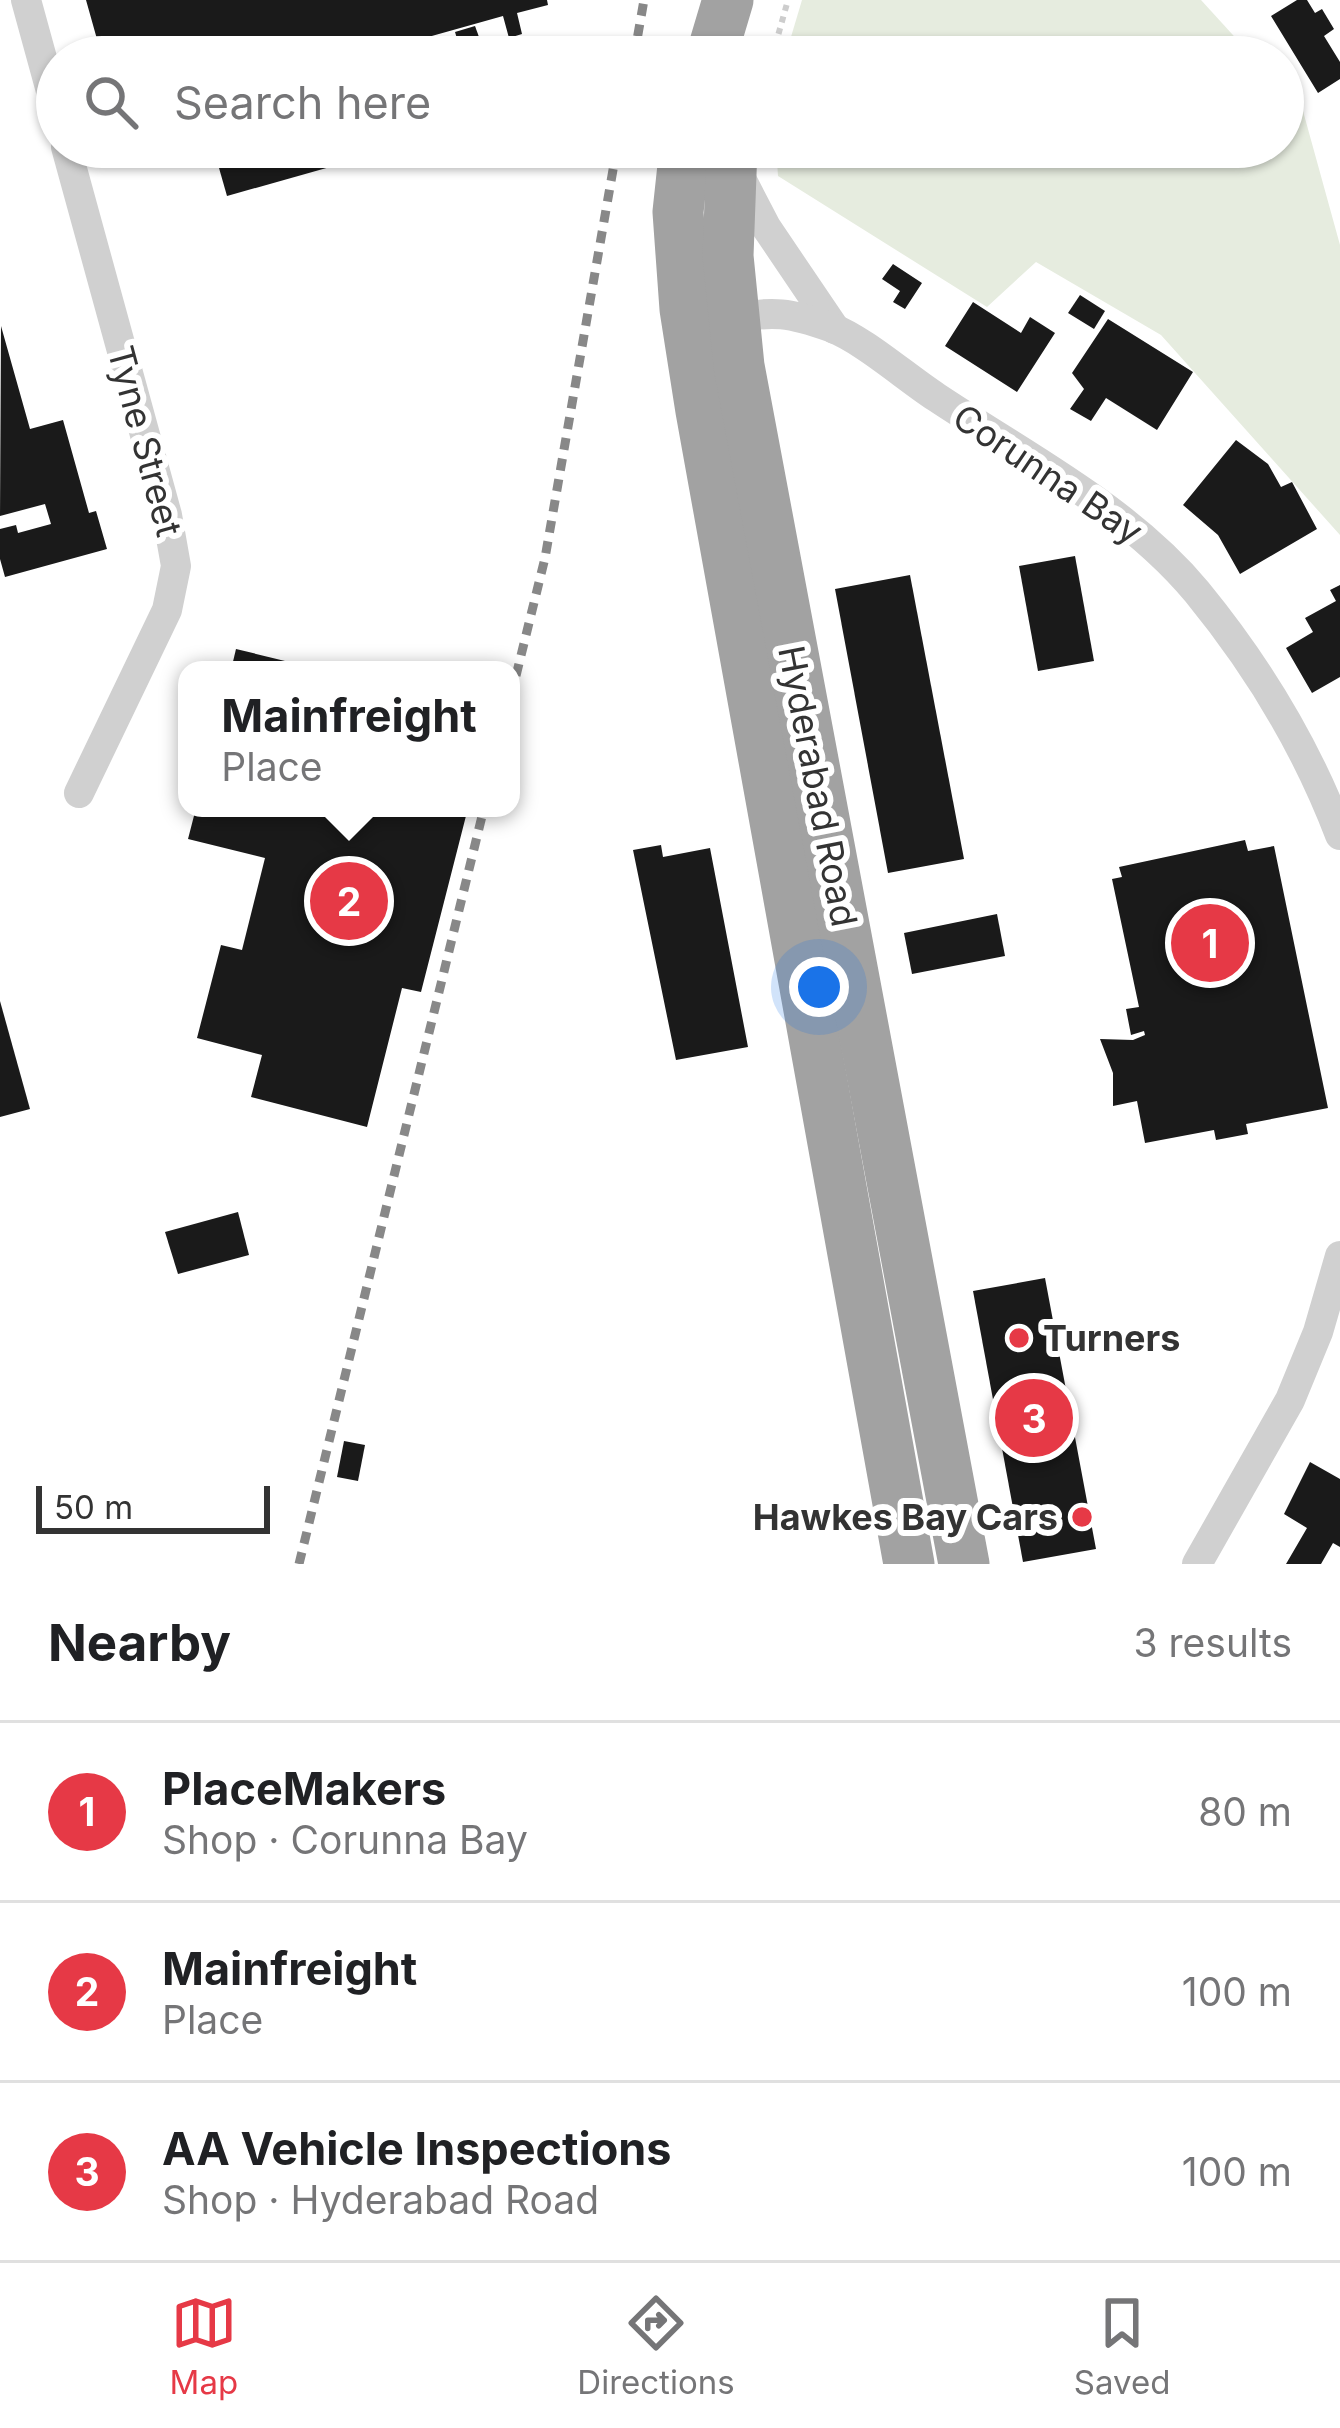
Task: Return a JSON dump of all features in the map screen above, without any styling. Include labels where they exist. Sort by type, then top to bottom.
[{"type":"highway","points":[[691,36],[698,0]]},
{"type":"highway","points":[[717,36],[728,0]]},
{"type":"highway","points":[[752,36],[763,0]]},
{"type":"highway","name":"Hyderabad Road","points":[[705,168],[678,212],[686,309],[909,1564]]},
{"type":"highway","name":"Hyderabad Road","points":[[718,168],[733,319],[964,1564]]},
{"type":"street","points":[[26,0],[36,36]]},
{"type":"street","name":"Tyne Street","points":[[72,168],[167,515],[176,566],[167,610],[79,793]]},
{"type":"street","name":"Corunna Bay","points":[[728,168],[835,329]]},
{"type":"street","name":"Corunna Bay","points":[[733,319],[761,311],[835,329],[1151,543],[1197,592],[1268,692],[1302,751],[1340,835]]},
{"type":"street","points":[[1197,1564],[1290,1400],[1318,1332],[1340,1256]]},
{"type":"path","points":[[778,36],[788,0]]},
{"type":"shaded area","points":[[802,0],[1201,0],[1234,36],[791,36]]},
{"type":"shaded area","points":[[1304,115],[1340,245],[1340,535],[1161,335],[1036,262],[987,307],[778,176],[777,168],[1304,168]]},
{"type":"building","points":[[86,0],[547,0],[548,5],[517,13],[522,34],[516,36],[508,36],[503,16],[432,36],[96,36]]},
{"type":"building","points":[[1297,0],[1307,0],[1315,13],[1322,9],[1334,29],[1324,36],[1340,62],[1340,79],[1318,93],[1304,70],[1304,36],[1283,36],[1271,16]]},
{"type":"building","points":[[475,26],[479,36],[456,36],[455,32]]},
{"type":"building","points":[[219,168],[326,168],[227,196]]},
{"type":"building","points":[[893,264],[922,283],[905,309],[893,302],[900,291],[882,279]]},
{"type":"building","points":[[1080,295],[1105,311],[1094,329],[1068,313]]},
{"type":"building","points":[[973,302],[1021,333],[1030,317],[1055,333],[1017,392],[945,346]]},
{"type":"building","points":[[1108,319],[1193,372],[1157,430],[1106,398],[1091,421],[1070,409],[1084,389],[1072,373]]},
{"type":"building","points":[[1,326],[30,429],[63,420],[89,513],[96,511],[107,549],[5,577],[0,529],[16,525],[18,533],[51,524],[45,504],[0,516]]},
{"type":"building","points":[[1236,440],[1268,464],[1281,487],[1292,482],[1317,529],[1240,574],[1218,535],[1183,505]]},
{"type":"building","points":[[1075,556],[1094,661],[1038,671],[1019,566]]},
{"type":"building","points":[[910,575],[964,859],[888,873],[835,589]]},
{"type":"building","points":[[1340,585],[1340,677],[1312,693],[1286,648],[1313,632],[1305,618],[1336,601],[1330,590]]},
{"type":"building","points":[[236,649],[285,661],[233,661]]},
{"type":"building","points":[[194,817],[466,817],[421,992],[402,988],[367,1127],[251,1097],[262,1055],[197,1038],[221,945],[242,950],[265,858],[188,839]]},
{"type":"building","points":[[1245,840],[1248,851],[1274,846],[1328,1108],[1246,1124],[1248,1134],[1216,1140],[1214,1130],[1145,1143],[1137,1101],[1113,1106],[1113,1073],[1100,1039],[1133,1040],[1145,1035],[1144,1031],[1131,1035],[1126,1009],[1139,1007],[1112,879],[1122,877],[1119,867]]},
{"type":"building","points":[[661,845],[663,857],[710,848],[748,1047],[676,1060],[633,850]]},
{"type":"building","points":[[997,914],[1005,956],[912,974],[904,933]]},
{"type":"building","points":[[0,1001],[30,1109],[0,1117]]},
{"type":"building","points":[[238,1212],[249,1255],[178,1274],[165,1232]]},
{"type":"building","points":[[1045,1278],[1096,1549],[1023,1562],[973,1291]]},
{"type":"building","points":[[344,1441],[365,1445],[358,1481],[337,1477]]},
{"type":"building","points":[[1310,1462],[1340,1479],[1340,1547],[1333,1543],[1321,1564],[1286,1564],[1307,1528],[1284,1514]]},
{"type":"railway","points":[[638,36],[644,0]]},
{"type":"railway","points":[[520,661],[545,558],[613,168]]},
{"type":"railway","points":[[299,1564],[482,817]]},
{"type":"place","name":"Mainfreight","points":[[349,901]]},
{"type":"place","name":"PlaceMakers","points":[[1210,943]]},
{"type":"place","name":"Turners","points":[[1019,1338]]},
{"type":"place","name":"AA Vehicle Inspections","points":[[1034,1418]]},
{"type":"place","name":"Hawkes Bay Cars","points":[[1082,1517]]}]
